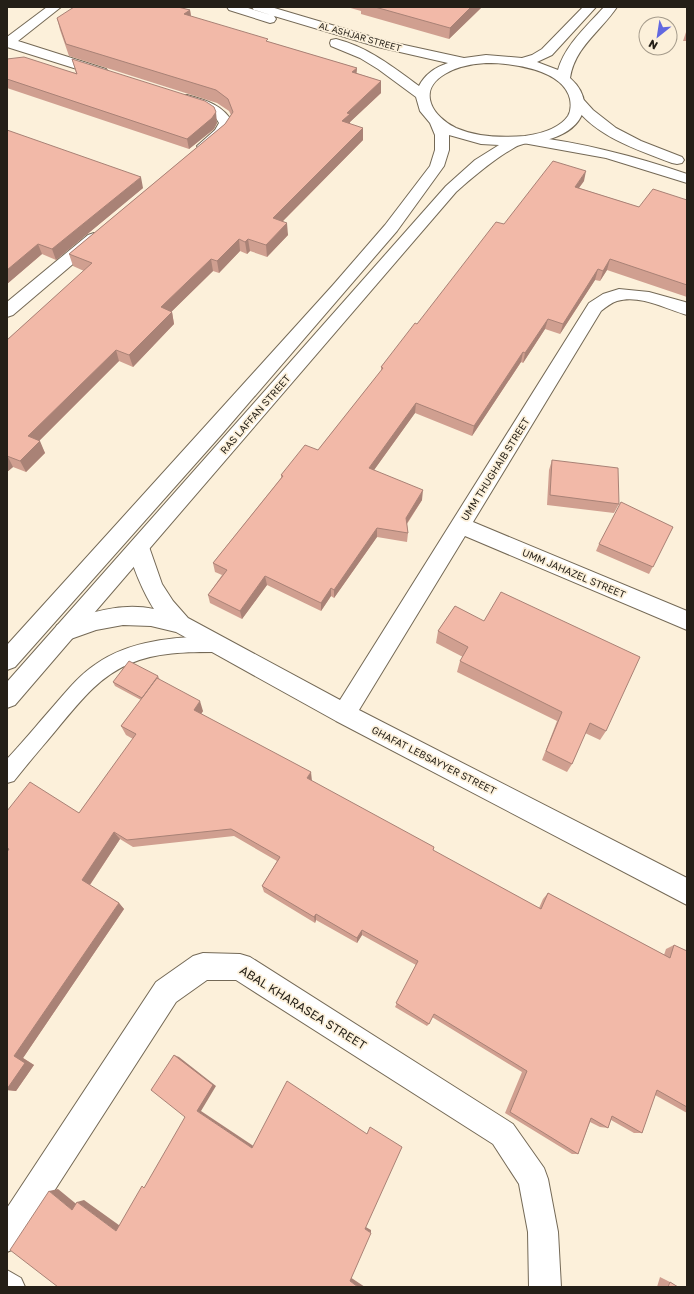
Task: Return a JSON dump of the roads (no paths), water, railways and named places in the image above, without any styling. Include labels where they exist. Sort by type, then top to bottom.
[{"type":"street","points":[[7,42],[55,7]]},
{"type":"street","name":"AL ASHJAR STREET","points":[[233,7],[282,23],[365,55],[395,74],[423,96]]},
{"type":"street","name":"AL ASHJAR STREET","points":[[258,7],[383,44],[462,62]]},
{"type":"street","points":[[522,62],[537,58],[547,52],[590,7]]},
{"type":"street","points":[[563,79],[564,70],[572,53],[611,7]]},
{"type":"street","points":[[7,42],[114,76]]},
{"type":"street","points":[[521,141],[550,135],[566,126],[576,114],[578,102],[576,94],[563,79],[538,66],[522,62],[486,59],[462,62],[438,72],[424,87],[424,104],[428,112],[436,120],[448,128],[468,136],[496,141],[556,143],[600,152],[687,179]]},
{"type":"street","points":[[174,95],[212,107],[223,115],[226,123],[221,132],[190,157]]},
{"type":"street","points":[[578,102],[594,120],[612,132],[634,143],[687,165]]},
{"type":"street","name":"RAS LAFFAN STREET","points":[[7,660],[215,429],[391,228],[437,166],[442,150],[442,135],[436,120]]},
{"type":"street","name":"RAS LAFFAN STREET","points":[[7,698],[451,189],[480,163],[521,141]]},
{"type":"street","points":[[7,310],[105,229]]},
{"type":"street","name":"UMM THUGHAIB STREET","points":[[344,714],[595,307],[612,296],[634,294],[670,301],[687,309]]},
{"type":"street","name":"UMM JAHAZEL STREET","points":[[460,525],[687,621]]},
{"type":"street","name":"GHAFAT LEBSAYYER STREET","points":[[140,546],[143,563],[157,596],[182,626]]},
{"type":"street","name":"GHAFAT LEBSAYYER STREET","points":[[65,632],[88,622],[112,616],[137,615],[152,617],[182,626],[344,714],[687,892]]},
{"type":"street","name":"ABAL KHARASEA STREET","points":[[7,1236],[166,992],[203,966],[240,967],[503,1134],[533,1179],[543,1232],[545,1287]]},
{"type":"lane","points":[[7,774],[84,683],[102,669],[121,658],[142,651],[193,644],[216,644]]},
{"type":"lane","points":[[7,1283],[12,1287]]}]
